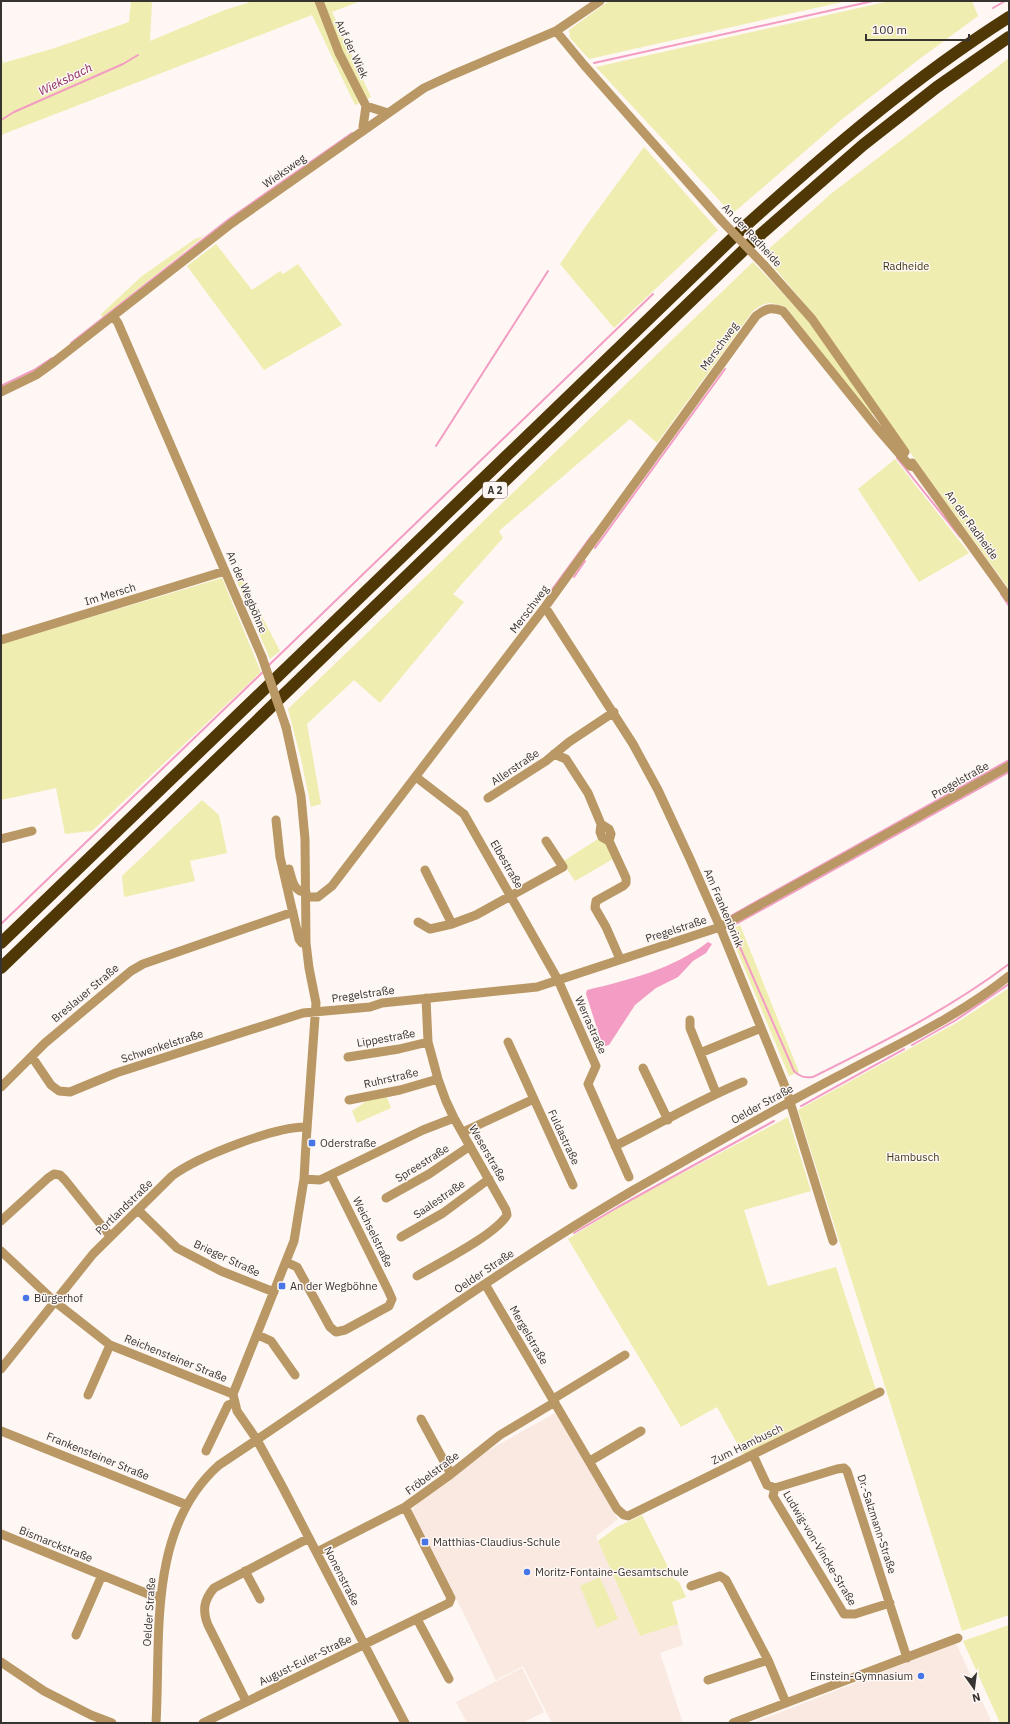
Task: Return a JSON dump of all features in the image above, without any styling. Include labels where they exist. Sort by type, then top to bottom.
[{"type":"highway","name":"A 2","points":[[1,943],[742,229],[808,169],[852,133],[924,77],[1009,17]]},
{"type":"highway","name":"A 2","points":[[1,968],[752,242],[863,145],[937,87],[1009,37]]},
{"type":"street","name":"Auf der Wiek","points":[[319,1],[340,53],[366,106]]},
{"type":"street","name":"Wieksweg","points":[[1,392],[36,375],[232,223],[424,88],[556,31],[600,1]]},
{"type":"street","name":"An der Radheide","points":[[556,31],[584,65],[721,220],[764,265],[812,319],[915,467],[1009,598]]},
{"type":"street","points":[[365,129],[366,106],[385,112],[386,114]]},
{"type":"street","name":"An der Radheide","points":[[756,316],[764,309],[773,307],[783,311],[877,428],[910,466],[915,467]]},
{"type":"street","name":"An der Wegböhne","points":[[113,316],[118,322],[262,657],[286,727],[301,796],[305,839],[306,943],[316,1012],[304,1179],[294,1240],[233,1399],[228,1405],[206,1452]]},
{"type":"street","name":"Merschweg","points":[[306,895],[318,897],[332,886],[545,608],[756,316]]},
{"type":"street","name":"Im Mersch","points":[[1,640],[225,572]]},
{"type":"street","name":"Am Frankenbrink","points":[[545,608],[634,744],[658,790],[720,927],[786,1089],[833,1241]]},
{"type":"street","name":"Allerstraße","points":[[488,798],[614,712]]},
{"type":"street","points":[[569,742],[566,759],[588,792],[601,824],[600,832],[602,837],[609,841],[626,878],[626,883],[623,886],[596,901],[595,908],[606,927],[620,960]]},
{"type":"street","name":"Allerstraße","points":[[554,754],[566,759]]},
{"type":"street","name":"Pregelstraße","points":[[316,1012],[370,1007],[382,1003],[426,998],[537,987],[720,927],[1009,766]]},
{"type":"street","name":"Elbestraße","points":[[416,777],[464,814],[558,980]]},
{"type":"street","name":"An der Wegböhne","points":[[276,820],[280,856],[299,939],[302,943],[306,943]]},
{"type":"street","points":[[1,839],[32,831]]},
{"type":"street","name":"An der Wegböhne","points":[[279,840],[295,888],[306,895]]},
{"type":"street","points":[[418,922],[430,929],[452,924],[476,915],[562,867],[546,841]]},
{"type":"street","points":[[425,870],[452,924]]},
{"type":"street","name":"Breslauer Straße","points":[[1,1088],[45,1043],[131,970],[143,964],[293,912]]},
{"type":"street","name":"Oelder Straße","points":[[156,1723],[160,1596],[170,1550],[187,1504],[205,1478],[219,1465],[574,1225],[790,1103],[954,1014],[993,989],[1009,976]]},
{"type":"street","name":"Werrastraße","points":[[558,980],[596,1066],[588,1084],[629,1177]]},
{"type":"street","name":"Weserstraße","points":[[417,1276],[492,1231],[505,1219],[507,1215],[506,1210],[454,1118],[438,1078],[428,1042],[426,998]]},
{"type":"street","name":"Schwenkelstraße","points":[[32,1056],[51,1085],[60,1091],[70,1092],[116,1073],[303,1013],[316,1012]]},
{"type":"street","points":[[690,1020],[690,1028],[716,1093]]},
{"type":"street","points":[[700,1053],[761,1028]]},
{"type":"street","name":"Lippestraße","points":[[348,1057],[399,1049],[428,1042]]},
{"type":"street","name":"Fuldastraße","points":[[508,1042],[573,1185]]},
{"type":"street","points":[[643,1068],[668,1120]]},
{"type":"street","name":"Ruhrstraße","points":[[349,1100],[400,1090],[438,1078]]},
{"type":"street","points":[[615,1146],[668,1120],[716,1093],[744,1082]]},
{"type":"street","points":[[463,1132],[534,1099]]},
{"type":"street","points":[[304,1179],[320,1180],[423,1130],[454,1118]]},
{"type":"street","name":"Portlandstraße","points":[[1,1368],[92,1254],[172,1176],[218,1152],[268,1134],[299,1127],[308,1127]]},
{"type":"street","name":"Spreestraße","points":[[386,1198],[429,1174],[470,1146]]},
{"type":"street","points":[[1,1221],[54,1174],[60,1175],[65,1180],[110,1236]]},
{"type":"street","name":"Weichselstraße","points":[[286,1262],[297,1267],[330,1327],[336,1332],[345,1330],[389,1306],[392,1299],[331,1175]]},
{"type":"street","name":"Saalestraße","points":[[401,1237],[443,1213],[489,1179]]},
{"type":"street","name":"Brieger Straße","points":[[138,1210],[177,1248],[221,1271],[274,1292]]},
{"type":"street","name":"Reichensteiner Straße","points":[[1,1251],[54,1301],[110,1345],[233,1399]]},
{"type":"street","name":"Mergelstraße","points":[[485,1284],[617,1509],[624,1515]]},
{"type":"street","points":[[258,1335],[271,1340],[295,1375]]},
{"type":"street","name":"Reichensteiner Straße","points":[[88,1395],[110,1345]]},
{"type":"street","points":[[554,1400],[625,1355]]},
{"type":"street","name":"Zum Hambusch","points":[[624,1515],[628,1516],[880,1392]]},
{"type":"street","points":[[233,1399],[237,1411],[257,1440]]},
{"type":"street","name":"Fröbelstraße","points":[[316,1552],[405,1507],[451,1474],[500,1435],[554,1400]]},
{"type":"street","points":[[421,1419],[451,1474]]},
{"type":"street","name":"Frankensteiner Straße","points":[[1,1431],[187,1504]]},
{"type":"street","points":[[590,1461],[641,1431]]},
{"type":"street","name":"Nonenstraße","points":[[257,1440],[310,1538],[405,1723]]},
{"type":"street","name":"Ludwig-von-Vincke-Straße","points":[[753,1455],[767,1484],[774,1488],[773,1496],[844,1614],[855,1614],[890,1603]]},
{"type":"street","name":"Dr.-Salzmann-Straße","points":[[774,1488],[837,1468],[844,1468],[850,1476],[907,1658]]},
{"type":"street","name":"August-Euler-Straße","points":[[202,1723],[449,1603],[451,1598],[405,1507]]},
{"type":"street","name":"Bismarckstraße","points":[[1,1535],[153,1596],[160,1596]]},
{"type":"street","points":[[246,1701],[208,1625],[204,1610],[207,1596],[214,1588],[310,1538]]},
{"type":"street","points":[[245,1571],[260,1599]]},
{"type":"street","name":"Bismarckstraße","points":[[76,1635],[102,1575]]},
{"type":"street","points":[[691,1586],[720,1576],[726,1580],[768,1660],[786,1703]]},
{"type":"street","points":[[417,1618],[449,1680]]},
{"type":"street","points":[[733,1723],[958,1638]]},
{"type":"street","points":[[708,1680],[768,1660]]},
{"type":"street","points":[[1,1662],[89,1719],[112,1723]]},
{"type":"street","points":[[1,1672],[10,1668]]},
{"type":"shaded area","points":[[708,942],[712,944],[706,953],[693,961],[678,977],[656,988],[635,1005],[609,1045],[605,1046],[602,1044],[586,994],[587,990],[635,978],[680,959]]},
{"type":"shaded area","name":"Moritz-Fontaine-Gesamtschule","points":[[555,1413],[618,1519],[596,1536],[640,1636],[678,1624],[683,1645],[660,1653],[683,1723],[552,1723],[523,1666],[496,1680],[412,1513],[413,1509],[419,1502],[489,1450]]},
{"type":"shaded area","name":"Einstein-Gymnasium","points":[[956,1643],[992,1723],[752,1723],[789,1709]]},
{"type":"shaded area","points":[[522,1668],[544,1712],[522,1723],[467,1723],[456,1702]]},
{"type":"green space","points":[[131,1],[152,1],[150,41],[222,11],[253,1],[361,1],[332,12],[371,97],[355,105],[312,15],[1,135],[1,51],[3,63],[55,48],[129,22]]},
{"type":"green space","points":[[609,1],[847,1],[589,59],[570,38],[569,30]]},
{"type":"green space","points":[[890,1],[972,1],[978,16],[918,60],[841,120],[732,214],[596,67]]},
{"type":"green space","name":"Radheide","points":[[1009,58],[1009,589],[919,465],[814,315],[763,254],[832,193]]},
{"type":"green space","points":[[644,147],[718,230],[614,328],[560,264]]},
{"type":"green space","points":[[204,236],[102,318],[101,314],[142,276],[195,239]]},
{"type":"green space","points":[[216,244],[252,290],[280,271],[283,274],[298,264],[342,325],[264,370],[187,266]]},
{"type":"green space","points":[[753,262],[807,319],[873,413],[870,415],[786,307],[768,303],[761,305],[753,311],[657,443],[630,419],[499,531],[503,538],[453,594],[464,602],[380,703],[354,680],[307,724],[321,804],[311,807],[301,759],[288,709]]},
{"type":"green space","points":[[895,459],[969,553],[919,582],[858,489]]},
{"type":"green space","points":[[239,573],[280,651],[270,659],[234,575]]},
{"type":"green space","points":[[222,578],[261,672],[92,831],[65,834],[56,788],[1,800],[1,644]]},
{"type":"green space","points":[[202,800],[219,815],[227,853],[190,861],[195,881],[124,897],[122,876]]},
{"type":"green space","points":[[598,839],[607,844],[613,859],[575,881],[562,862]]},
{"type":"green space","points":[[740,925],[799,1072],[789,1076],[729,931]]},
{"type":"green space","name":"Hambusch","points":[[1009,988],[1009,1615],[962,1631],[798,1110],[958,1022]]},
{"type":"green space","points":[[386,1095],[391,1108],[357,1123],[352,1111],[371,1098]]},
{"type":"green space","points":[[788,1117],[811,1191],[744,1210],[768,1286],[836,1267],[876,1390],[743,1454],[717,1407],[681,1427],[568,1239],[619,1207]]},
{"type":"green space","points":[[642,1515],[674,1579],[679,1582],[686,1597],[672,1602],[678,1624],[640,1636],[598,1541],[617,1527]]},
{"type":"green space","points":[[600,1577],[618,1619],[597,1628],[580,1586]]},
{"type":"green space","points":[[1009,1625],[1009,1723],[1000,1723],[963,1641]]},
{"type":"waterway","points":[[594,63],[873,1]]},
{"type":"waterway","points":[[993,8],[1005,1]]},
{"type":"waterway","name":"Wieksbach","points":[[1,120],[14,112],[123,64],[138,55]]},
{"type":"waterway","points":[[71,343],[229,219],[352,133]]},
{"type":"waterway","points":[[436,446],[548,271]]},
{"type":"waterway","points":[[268,666],[653,294]]},
{"type":"waterway","points":[[1,386],[34,370],[52,358]]},
{"type":"waterway","points":[[595,548],[725,369]]},
{"type":"waterway","points":[[897,458],[960,537]]},
{"type":"waterway","points":[[548,595],[592,535]]},
{"type":"waterway","points":[[574,577],[585,561]]},
{"type":"waterway","points":[[1001,594],[1009,606]]},
{"type":"waterway","points":[[1,924],[264,671]]},
{"type":"waterway","points":[[727,918],[1009,760]]},
{"type":"waterway","points":[[1009,772],[733,926],[733,931],[794,1071],[798,1075],[805,1077],[813,1077],[914,1025],[986,981],[1009,964]]},
{"type":"waterway","points":[[912,1045],[956,1020],[1009,984]]},
{"type":"waterway","points":[[801,1106],[904,1049]]},
{"type":"waterway","points":[[574,1233],[774,1121]]},
{"type":"place","name":"Oderstraße","points":[[312,1143]]},
{"type":"place","name":"An der Wegböhne","points":[[282,1286]]},
{"type":"place","name":"Bürgerhof","points":[[26,1298]]},
{"type":"place","name":"Matthias-Claudius-Schule","points":[[425,1542]]},
{"type":"place","name":"Moritz-Fontaine-Gesamtschule","points":[[527,1572]]},
{"type":"place","name":"Einstein-Gymnasium","points":[[921,1676]]}]
